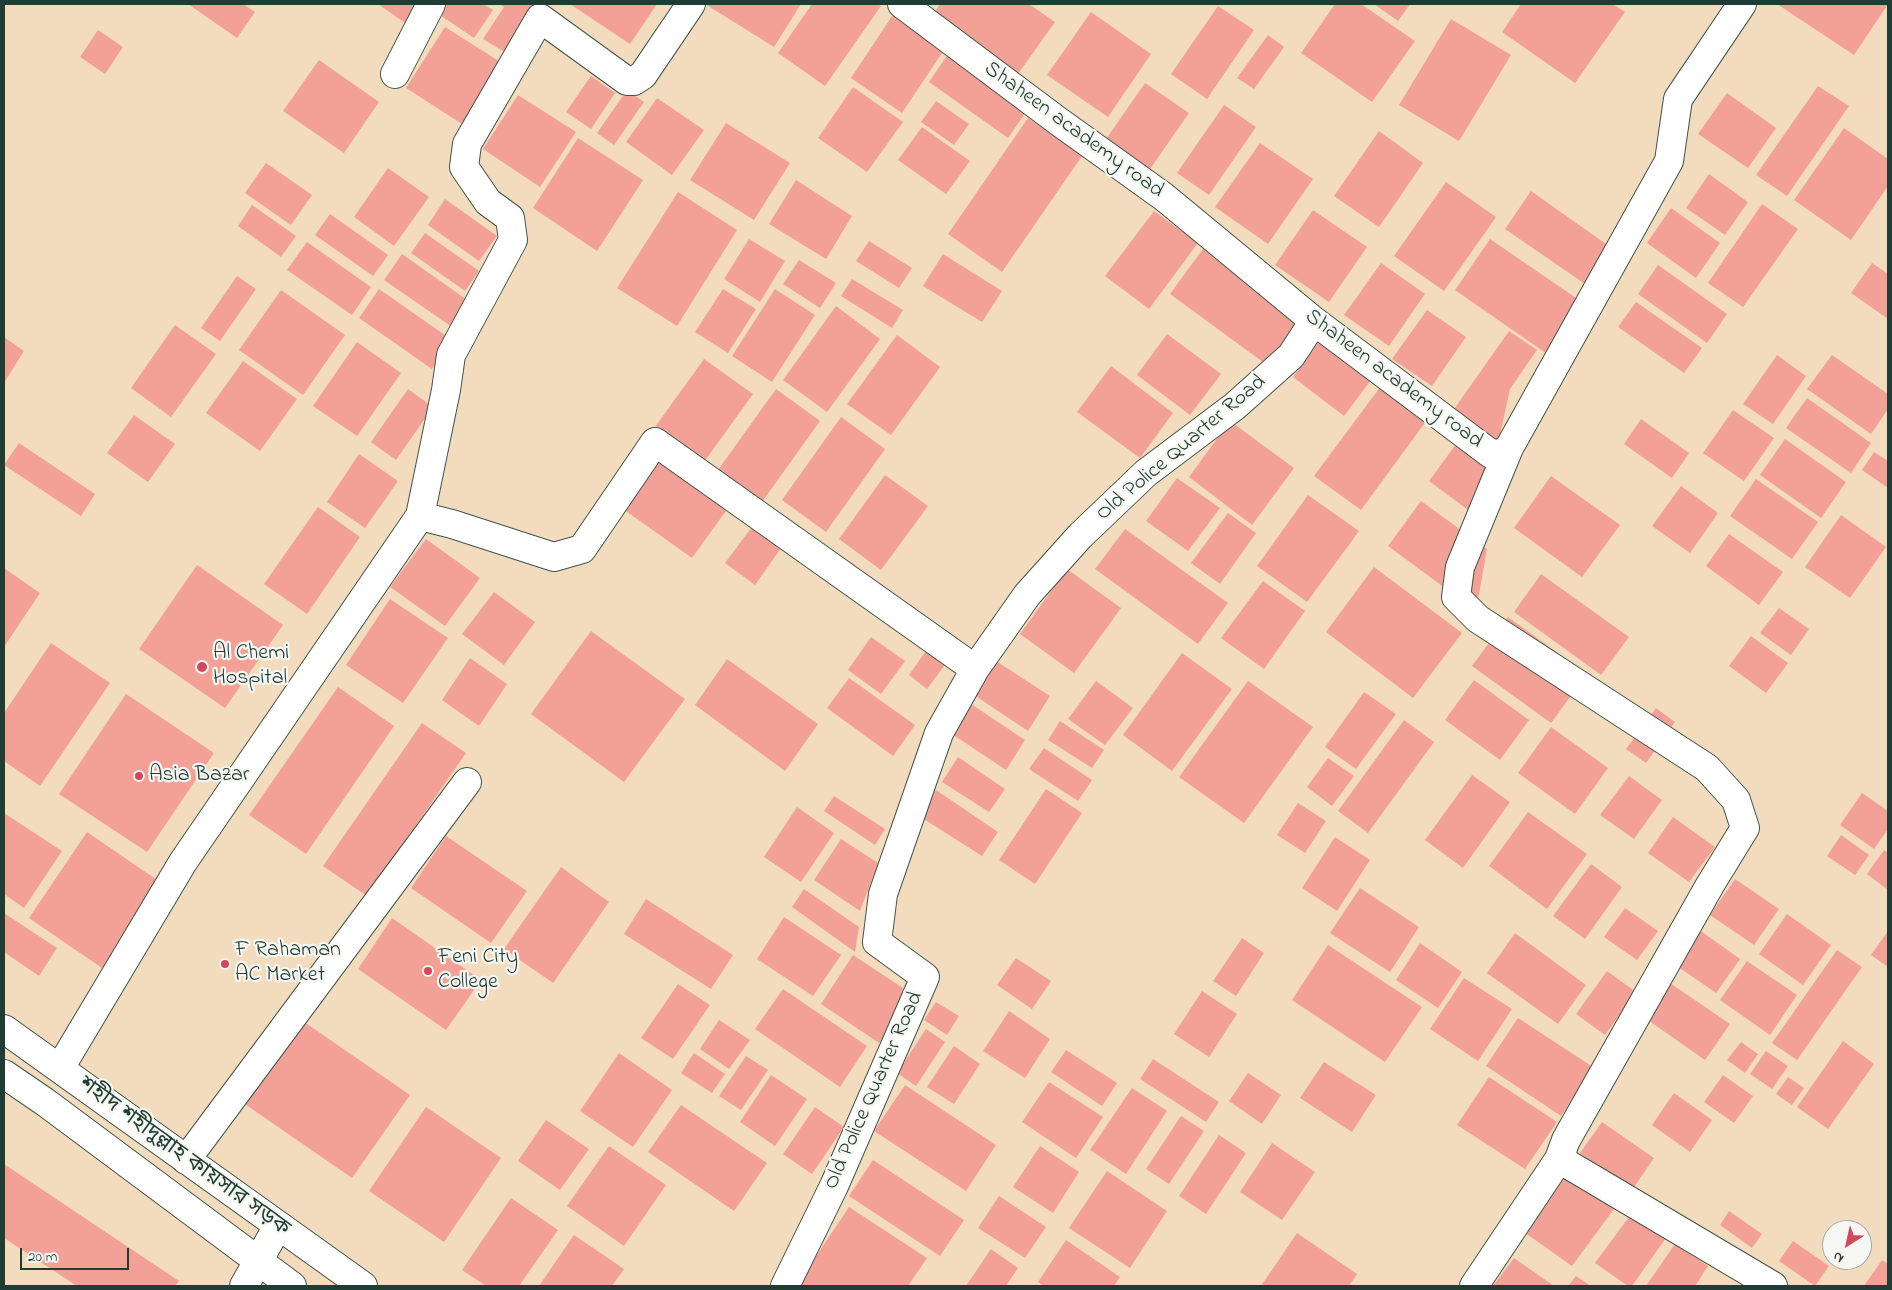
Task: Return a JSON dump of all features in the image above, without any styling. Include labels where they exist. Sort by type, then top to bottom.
[{"type":"street","points":[[395,74],[431,4]]},
{"type":"street","points":[[60,1068],[183,862],[420,516],[446,390],[451,355],[513,240],[510,218],[488,202],[464,167],[468,144],[540,18],[628,81],[634,81],[643,76],[690,4]]},
{"type":"street","name":"Shaheen academy road","points":[[902,4],[1058,121],[1164,197],[1314,321],[1491,454],[1502,453],[1509,448],[1669,161],[1678,99],[1742,4]]},
{"type":"street","name":"Old Police Quarter Road","points":[[785,1286],[834,1186],[925,977],[877,942],[883,894],[939,733],[975,668],[1027,595],[1080,536],[1146,473],[1235,406],[1291,356],[1314,321]]},
{"type":"street","points":[[420,516],[437,519],[554,557],[582,549],[655,442],[975,668]]},
{"type":"street","points":[[1474,1286],[1559,1159],[1566,1140],[1710,885],[1745,828],[1736,800],[1706,768],[1478,619],[1456,597],[1460,567],[1509,448]]},
{"type":"street","points":[[186,1160],[467,782]]},
{"type":"street","name":"শহীদ শহীদুল্লাহ কায়সার সড়ক","points":[[4,1029],[363,1286]]},
{"type":"street","name":"শহীদ শহীদুল্লাহ কায়সার সড়ক","points":[[4,1074],[45,1102],[257,1262],[292,1286]]},
{"type":"street","points":[[1559,1159],[1773,1286]]},
{"type":"street","points":[[244,1286],[278,1226]]},
{"type":"building","points":[[188,4],[243,4],[255,12],[237,38]]},
{"type":"building","points":[[378,4],[422,4],[408,25]]},
{"type":"building","points":[[447,4],[483,4],[493,10],[474,38],[440,15]]},
{"type":"building","points":[[499,4],[541,4],[508,54],[483,39],[504,7]]},
{"type":"building","points":[[570,4],[657,4],[630,44]]},
{"type":"building","points":[[705,4],[801,4],[774,47]]},
{"type":"building","points":[[812,4],[877,4],[881,6],[825,86],[778,53]]},
{"type":"building","points":[[940,4],[1029,4],[1055,22],[1018,74],[933,15]]},
{"type":"building","points":[[1335,4],[1361,4],[1415,41],[1372,102],[1301,53]]},
{"type":"building","points":[[1374,4],[1410,4],[1398,21]]},
{"type":"building","points":[[1521,4],[1613,4],[1625,12],[1575,83],[1502,32]]},
{"type":"building","points":[[1777,4],[1888,4],[1854,55]]},
{"type":"building","points":[[1218,6],[1254,30],[1207,99],[1171,74]]},
{"type":"building","points":[[896,10],[948,44],[902,113],[851,78]]},
{"type":"building","points":[[1091,12],[1151,54],[1108,117],[1047,75]]},
{"type":"building","points":[[1451,19],[1511,55],[1459,141],[1399,105]]},
{"type":"building","points":[[445,27],[502,63],[462,124],[406,88]]},
{"type":"building","points":[[98,30],[123,47],[105,74],[80,57]]},
{"type":"building","points":[[1268,35],[1284,47],[1254,89],[1237,78]]},
{"type":"building","points":[[950,51],[1030,106],[1008,138],[929,82]]},
{"type":"building","points":[[319,60],[379,102],[344,153],[283,111]]},
{"type":"building","points":[[591,76],[615,93],[591,129],[566,112]]},
{"type":"building","points":[[1145,83],[1189,113],[1148,172],[1104,142]]},
{"type":"building","points":[[1818,86],[1849,106],[1787,196],[1756,175]]},
{"type":"building","points":[[853,87],[903,122],[867,172],[818,138]]},
{"type":"building","points":[[627,90],[644,102],[614,145],[597,133]]},
{"type":"building","points":[[1727,93],[1776,128],[1748,168],[1698,134]]},
{"type":"building","points":[[518,95],[576,132],[540,187],[483,149]]},
{"type":"building","points":[[657,98],[704,130],[672,175],[626,142]]},
{"type":"building","points":[[936,101],[969,124],[954,145],[921,122]]},
{"type":"building","points":[[1224,105],[1256,127],[1209,195],[1177,173]]},
{"type":"building","points":[[1028,118],[1082,156],[1002,272],[948,234]]},
{"type":"building","points":[[726,123],[790,163],[754,220],[690,180]]},
{"type":"building","points":[[922,127],[970,161],[946,194],[898,160]]},
{"type":"building","points":[[1844,128],[1888,159],[1888,186],[1851,240],[1794,200]]},
{"type":"building","points":[[1379,131],[1423,163],[1379,227],[1334,196]]},
{"type":"building","points":[[578,138],[643,180],[597,251],[533,208]]},
{"type":"building","points":[[1260,143],[1313,179],[1268,244],[1215,207]]},
{"type":"building","points":[[266,163],[312,195],[291,225],[245,193]]},
{"type":"building","points":[[388,168],[429,197],[394,246],[354,217]]},
{"type":"building","points":[[1709,174],[1748,202],[1725,235],[1686,208]]},
{"type":"building","points":[[796,180],[852,216],[826,259],[769,224]]},
{"type":"building","points":[[1446,182],[1496,217],[1444,291],[1394,256]]},
{"type":"building","points":[[1531,191],[1613,249],[1588,286],[1505,229]]},
{"type":"building","points":[[678,192],[737,230],[677,326],[617,288]]},
{"type":"building","points":[[445,199],[497,236],[479,261],[428,225]]},
{"type":"building","points":[[1762,204],[1798,229],[1743,307],[1708,283]]},
{"type":"building","points":[[252,205],[296,236],[281,257],[238,226]]},
{"type":"building","points":[[1671,208],[1720,243],[1696,278],[1647,243]]},
{"type":"building","points":[[1313,210],[1367,247],[1329,302],[1275,265]]},
{"type":"building","points":[[1154,211],[1198,243],[1149,309],[1105,276]]},
{"type":"building","points":[[330,214],[388,255],[373,276],[315,235]]},
{"type":"building","points":[[425,233],[479,271],[465,291],[411,253]]},
{"type":"building","points":[[749,239],[785,261],[760,302],[724,279]]},
{"type":"building","points":[[1490,239],[1582,302],[1547,354],[1455,290]]},
{"type":"building","points":[[869,241],[912,268],[899,288],[856,261]]},
{"type":"building","points":[[307,242],[371,287],[352,315],[287,270]]},
{"type":"building","points":[[1205,246],[1302,317],[1267,365],[1170,294]]},
{"type":"building","points":[[402,254],[470,302],[452,327],[384,280]]},
{"type":"building","points":[[943,254],[1002,291],[982,322],[923,286]]},
{"type":"building","points":[[799,260],[836,283],[820,308],[783,284]]},
{"type":"building","points":[[1381,263],[1425,294],[1389,346],[1344,315]]},
{"type":"building","points":[[1872,263],[1888,274],[1888,319],[1851,293]]},
{"type":"building","points":[[1658,265],[1727,314],[1707,343],[1638,294]]},
{"type":"building","points":[[237,276],[256,289],[220,341],[201,328]]},
{"type":"building","points":[[852,279],[903,310],[892,328],[841,296]]},
{"type":"building","points":[[379,289],[452,340],[432,369],[359,318]]},
{"type":"building","points":[[723,289],[756,309],[728,353],[695,332]]},
{"type":"building","points":[[775,289],[815,315],[772,382],[732,356]]},
{"type":"building","points":[[281,290],[345,335],[303,395],[239,350]]},
{"type":"building","points":[[1636,302],[1702,348],[1684,373],[1618,327]]},
{"type":"building","points":[[836,306],[880,339],[827,412],[783,380]]},
{"type":"building","points":[[1427,310],[1466,337],[1432,386],[1392,359]]},
{"type":"building","points":[[175,325],[216,354],[171,417],[131,388]]},
{"type":"building","points":[[1509,331],[1537,350],[1510,389],[1498,444],[1452,412]]},
{"type":"building","points":[[1167,334],[1221,374],[1190,415],[1137,375]]},
{"type":"building","points":[[897,335],[940,367],[891,435],[847,404]]},
{"type":"building","points":[[4,337],[24,351],[4,383]]},
{"type":"building","points":[[1322,337],[1374,376],[1344,416],[1293,377]]},
{"type":"building","points":[[357,342],[401,373],[357,436],[313,406]]},
{"type":"building","points":[[1777,355],[1806,376],[1773,424],[1743,404]]},
{"type":"building","points":[[1832,355],[1888,394],[1888,409],[1871,434],[1807,389]]},
{"type":"building","points":[[704,359],[753,394],[704,462],[655,427]]},
{"type":"building","points":[[243,361],[297,399],[260,451],[206,413]]},
{"type":"building","points":[[1111,366],[1173,413],[1140,458],[1077,412]]},
{"type":"building","points":[[1381,386],[1427,420],[1361,510],[1314,476]]},
{"type":"building","points":[[408,389],[433,407],[396,460],[371,442]]},
{"type":"building","points":[[776,389],[820,421],[762,502],[718,470]]},
{"type":"building","points":[[1807,398],[1871,443],[1851,473],[1786,428]]},
{"type":"building","points":[[1733,410],[1774,438],[1744,481],[1703,453]]},
{"type":"building","points":[[134,415],[175,444],[148,482],[107,453]]},
{"type":"building","points":[[841,417],[885,449],[826,532],[782,500]]},
{"type":"building","points":[[1641,419],[1689,453],[1672,478],[1624,444]]},
{"type":"building","points":[[1230,421],[1294,468],[1252,525],[1189,477]]},
{"type":"building","points":[[1462,436],[1512,473],[1479,518],[1429,481]]},
{"type":"building","points":[[1785,439],[1846,482],[1821,518],[1760,475]]},
{"type":"building","points":[[19,443],[95,494],[81,516],[4,465]]},
{"type":"building","points":[[1874,452],[1888,461],[1888,488],[1862,470]]},
{"type":"building","points":[[359,454],[398,481],[365,528],[327,502]]},
{"type":"building","points":[[659,458],[728,508],[692,558],[623,509]]},
{"type":"building","points":[[885,475],[928,506],[881,570],[839,539]]},
{"type":"building","points":[[1551,476],[1620,525],[1582,577],[1514,528]]},
{"type":"building","points":[[1177,478],[1220,508],[1188,551],[1146,521]]},
{"type":"building","points":[[1756,479],[1818,522],[1792,559],[1730,516]]},
{"type":"building","points":[[1681,486],[1718,513],[1690,553],[1652,526]]},
{"type":"building","points":[[1308,495],[1359,531],[1307,602],[1257,566]]},
{"type":"building","points":[[1421,501],[1487,549],[1476,611],[1388,546]]},
{"type":"building","points":[[318,507],[360,537],[307,614],[264,584]]},
{"type":"building","points":[[1228,513],[1256,533],[1220,584],[1191,563]]},
{"type":"building","points":[[1841,515],[1886,547],[1850,598],[1805,567]]},
{"type":"building","points":[[757,520],[786,541],[755,585],[725,563]]},
{"type":"building","points":[[1125,529],[1228,603],[1198,644],[1095,569]]},
{"type":"building","points":[[1729,534],[1783,572],[1759,605],[1706,566]]},
{"type":"building","points":[[426,539],[480,578],[445,626],[390,587]]},
{"type":"building","points":[[197,565],[283,625],[225,708],[139,649]]},
{"type":"building","points":[[1374,567],[1462,633],[1413,698],[1326,632]]},
{"type":"building","points":[[4,568],[40,593],[4,647]]},
{"type":"building","points":[[1067,569],[1121,608],[1074,673],[1020,634]]},
{"type":"building","points":[[1541,574],[1629,637],[1601,675],[1514,612]]},
{"type":"building","points":[[1263,581],[1305,611],[1264,669],[1221,638]]},
{"type":"building","points":[[494,592],[535,622],[504,665],[462,634]]},
{"type":"building","points":[[390,599],[448,638],[403,703],[346,665]]},
{"type":"building","points":[[1779,608],[1809,629],[1791,655],[1760,633]]},
{"type":"building","points":[[1508,617],[1587,674],[1551,723],[1472,666]]},
{"type":"building","points":[[591,631],[685,699],[624,782],[531,714]]},
{"type":"building","points":[[1751,636],[1788,663],[1766,693],[1729,666]]},
{"type":"building","points":[[871,637],[905,661],[881,694],[848,670]]},
{"type":"building","points":[[51,643],[110,683],[40,786],[4,761],[4,713]]},
{"type":"building","points":[[928,648],[947,662],[927,689],[909,675]]},
{"type":"building","points":[[1182,653],[1232,689],[1172,771],[1123,735]]},
{"type":"building","points":[[470,658],[507,684],[479,726],[442,700]]},
{"type":"building","points":[[727,659],[818,724],[785,771],[695,705]]},
{"type":"building","points":[[996,661],[1050,696],[1028,731],[974,695]]},
{"type":"building","points":[[849,678],[915,725],[893,756],[827,708]]},
{"type":"building","points":[[1474,680],[1529,720],[1500,760],[1445,720]]},
{"type":"building","points":[[1096,681],[1133,708],[1105,745],[1068,719]]},
{"type":"building","points":[[1248,681],[1313,727],[1244,823],[1179,777]]},
{"type":"building","points":[[338,687],[394,726],[306,854],[249,815]]},
{"type":"building","points":[[1364,692],[1396,714],[1356,769],[1325,747]]},
{"type":"building","points":[[126,694],[214,753],[147,852],[59,794]]},
{"type":"building","points":[[968,702],[1025,740],[1006,770],[949,732]]},
{"type":"building","points":[[1656,708],[1675,722],[1646,763],[1626,749]]},
{"type":"building","points":[[1404,720],[1434,742],[1368,833],[1338,811]]},
{"type":"building","points":[[1060,721],[1104,750],[1092,768],[1048,740]]},
{"type":"building","points":[[422,723],[466,753],[367,896],[323,866]]},
{"type":"building","points":[[1551,727],[1608,768],[1575,814],[1518,773]]},
{"type":"building","points":[[1044,748],[1092,780],[1078,801],[1029,769]]},
{"type":"building","points":[[958,757],[1005,789],[989,812],[942,782]]},
{"type":"building","points":[[1328,758],[1354,776],[1332,806],[1307,787]]},
{"type":"building","points":[[1472,775],[1510,802],[1463,868],[1425,840]]},
{"type":"building","points":[[1629,776],[1662,800],[1634,839],[1600,815]]},
{"type":"building","points":[[1046,789],[1082,813],[1035,884],[999,860]]},
{"type":"building","points":[[936,790],[998,832],[982,856],[919,816]]},
{"type":"building","points":[[1862,793],[1888,811],[1888,829],[1874,849],[1840,825]]},
{"type":"building","points":[[834,796],[885,829],[875,845],[824,811]]},
{"type":"building","points":[[1298,803],[1326,821],[1305,853],[1277,835]]},
{"type":"building","points":[[797,807],[834,833],[801,882],[764,857]]},
{"type":"building","points":[[1528,812],[1587,854],[1547,909],[1489,866]]},
{"type":"building","points":[[4,813],[62,851],[24,908],[4,894]]},
{"type":"building","points":[[1673,817],[1715,847],[1689,882],[1648,853]]},
{"type":"building","points":[[87,832],[160,882],[102,968],[29,918]]},
{"type":"building","points":[[1841,835],[1869,855],[1855,875],[1827,856]]},
{"type":"building","points":[[446,836],[527,891],[491,943],[411,888]]},
{"type":"building","points":[[1335,837],[1370,860],[1337,911],[1302,888]]},
{"type":"building","points":[[841,839],[878,863],[860,911],[814,880]]},
{"type":"building","points":[[1884,850],[1888,853],[1888,890],[1867,874]]},
{"type":"building","points":[[1591,864],[1622,887],[1585,939],[1553,916]]},
{"type":"building","points":[[561,867],[609,902],[553,983],[504,949]]},
{"type":"building","points":[[1735,879],[1779,909],[1754,945],[1710,915]]},
{"type":"building","points":[[1360,888],[1419,927],[1390,972],[1330,933]]},
{"type":"building","points":[[804,889],[859,927],[855,952],[792,907]]},
{"type":"building","points":[[646,899],[733,955],[711,989],[624,934]]},
{"type":"building","points":[[1625,908],[1658,931],[1637,960],[1604,937]]},
{"type":"building","points":[[4,913],[57,948],[39,976],[4,952]]},
{"type":"building","points":[[1787,914],[1831,945],[1803,985],[1759,954]]},
{"type":"building","points":[[784,917],[841,955],[813,996],[757,959]]},
{"type":"building","points":[[392,918],[481,980],[446,1030],[358,969]]},
{"type":"building","points":[[1698,929],[1740,959],[1716,993],[1674,964]]},
{"type":"building","points":[[1888,931],[1888,967],[1871,955]]},
{"type":"building","points":[[1515,933],[1586,985],[1558,1024],[1487,973]]},
{"type":"building","points":[[1242,938],[1264,953],[1236,996],[1213,981]]},
{"type":"building","points":[[1420,943],[1462,972],[1438,1008],[1396,980]]},
{"type":"building","points":[[1328,945],[1422,1007],[1385,1062],[1292,1000]]},
{"type":"building","points":[[1837,950],[1862,967],[1797,1060],[1772,1043]]},
{"type":"building","points":[[853,955],[912,994],[879,1043],[821,1004]]},
{"type":"building","points":[[1016,958],[1051,981],[1032,1009],[997,985]]},
{"type":"building","points":[[1747,961],[1797,995],[1770,1035],[1720,1000]]},
{"type":"building","points":[[1607,971],[1636,992],[1605,1035],[1576,1014]]},
{"type":"building","points":[[1464,978],[1512,1009],[1478,1061],[1430,1029]]},
{"type":"building","points":[[1670,983],[1730,1024],[1705,1060],[1645,1018]]},
{"type":"building","points":[[678,984],[710,1005],[673,1059],[641,1038]]},
{"type":"building","points":[[783,989],[867,1046],[840,1087],[755,1029]]},
{"type":"building","points":[[1202,991],[1237,1014],[1209,1057],[1174,1034]]},
{"type":"building","points":[[936,1002],[959,1016],[947,1035],[924,1020]]},
{"type":"building","points":[[1009,1011],[1050,1039],[1025,1078],[983,1051]]},
{"type":"building","points":[[297,1017],[410,1095],[352,1178],[239,1100]]},
{"type":"building","points":[[1518,1018],[1593,1067],[1561,1116],[1486,1066]]},
{"type":"building","points":[[719,1020],[750,1040],[729,1069],[700,1049]]},
{"type":"building","points":[[926,1029],[945,1042],[916,1086],[897,1073]]},
{"type":"building","points":[[1843,1041],[1874,1064],[1828,1129],[1797,1107]]},
{"type":"building","points":[[1741,1042],[1758,1054],[1745,1073],[1727,1060]]},
{"type":"building","points":[[954,1046],[980,1064],[954,1104],[927,1087]]},
{"type":"building","points":[[1066,1050],[1117,1083],[1102,1106],[1051,1072]]},
{"type":"building","points":[[1766,1051],[1788,1066],[1772,1089],[1750,1074]]},
{"type":"building","points":[[619,1053],[672,1090],[633,1147],[580,1111]]},
{"type":"building","points":[[694,1053],[725,1074],[712,1093],[681,1073]]},
{"type":"building","points":[[746,1056],[768,1070],[741,1110],[719,1096]]},
{"type":"building","points":[[1153,1059],[1219,1102],[1206,1122],[1140,1079]]},
{"type":"building","points":[[1324,1062],[1376,1095],[1352,1132],[1300,1098]]},
{"type":"building","points":[[1248,1073],[1281,1095],[1262,1124],[1229,1101]]},
{"type":"building","points":[[771,1075],[807,1099],[775,1146],[740,1122]]},
{"type":"building","points":[[1723,1075],[1753,1096],[1734,1123],[1704,1102]]},
{"type":"building","points":[[1489,1077],[1557,1122],[1525,1169],[1457,1125]]},
{"type":"building","points":[[1788,1077],[1804,1088],[1792,1105],[1776,1094]]},
{"type":"building","points":[[1049,1082],[1103,1117],[1076,1158],[1022,1122]]},
{"type":"building","points":[[905,1085],[996,1145],[966,1191],[874,1131]]},
{"type":"building","points":[[1132,1088],[1167,1111],[1126,1174],[1090,1150]]},
{"type":"building","points":[[1674,1093],[1712,1120],[1690,1152],[1652,1125]]},
{"type":"building","points":[[681,1105],[767,1163],[734,1211],[648,1152]]},
{"type":"building","points":[[426,1107],[501,1158],[444,1242],[369,1191]]},
{"type":"building","points":[[815,1107],[844,1127],[812,1174],[783,1154]]},
{"type":"building","points":[[1181,1116],[1204,1131],[1169,1184],[1146,1169]]},
{"type":"building","points":[[546,1120],[589,1149],[560,1190],[518,1161]]},
{"type":"building","points":[[1602,1122],[1654,1158],[1632,1190],[1580,1153]]},
{"type":"building","points":[[1219,1135],[1246,1153],[1206,1214],[1179,1196]]},
{"type":"building","points":[[1272,1143],[1315,1172],[1282,1220],[1240,1192]]},
{"type":"building","points":[[609,1146],[666,1185],[624,1246],[567,1206]]},
{"type":"building","points":[[1040,1146],[1079,1172],[1053,1213],[1013,1187]]},
{"type":"building","points":[[873,1160],[964,1220],[940,1256],[849,1196]]},
{"type":"building","points":[[4,1164],[179,1281],[175,1286],[77,1286],[4,1238]]},
{"type":"building","points":[[1107,1171],[1167,1211],[1130,1268],[1069,1228]]},
{"type":"building","points":[[1563,1172],[1614,1209],[1572,1266],[1521,1230]]},
{"type":"building","points":[[999,1196],[1046,1227],[1025,1258],[978,1228]]},
{"type":"building","points":[[511,1198],[558,1230],[519,1286],[486,1286],[462,1270]]},
{"type":"building","points":[[849,1207],[927,1258],[908,1286],[796,1286]]},
{"type":"building","points":[[1634,1210],[1668,1235],[1632,1286],[1628,1286],[1595,1263]]},
{"type":"building","points":[[1729,1211],[1762,1234],[1752,1248],[1720,1225]]},
{"type":"building","points":[[1297,1233],[1357,1274],[1349,1286],[1261,1286]]},
{"type":"building","points":[[574,1235],[624,1269],[612,1286],[539,1286]]},
{"type":"building","points":[[1066,1240],[1120,1277],[1114,1286],[1044,1286],[1038,1282]]},
{"type":"building","points":[[1793,1241],[1822,1261],[1822,1270],[1826,1270],[1815,1286],[1779,1261]]},
{"type":"building","points":[[1675,1244],[1708,1266],[1695,1286],[1646,1286]]},
{"type":"building","points":[[991,1249],[1018,1268],[1006,1286],[966,1286]]},
{"type":"building","points":[[1514,1258],[1554,1286],[1493,1286]]},
{"type":"building","points":[[1882,1260],[1888,1264],[1888,1286],[1864,1286]]},
{"type":"building","points":[[1576,1276],[1591,1286],[1568,1286]]},
{"type":"place","name":"Al Chemi Hospital","points":[[202,667]]},
{"type":"place","name":"Asia Bazar","points":[[139,776]]},
{"type":"place","name":"F Rahaman AC Market","points":[[225,964]]},
{"type":"place","name":"Feni City College","points":[[428,971]]}]
